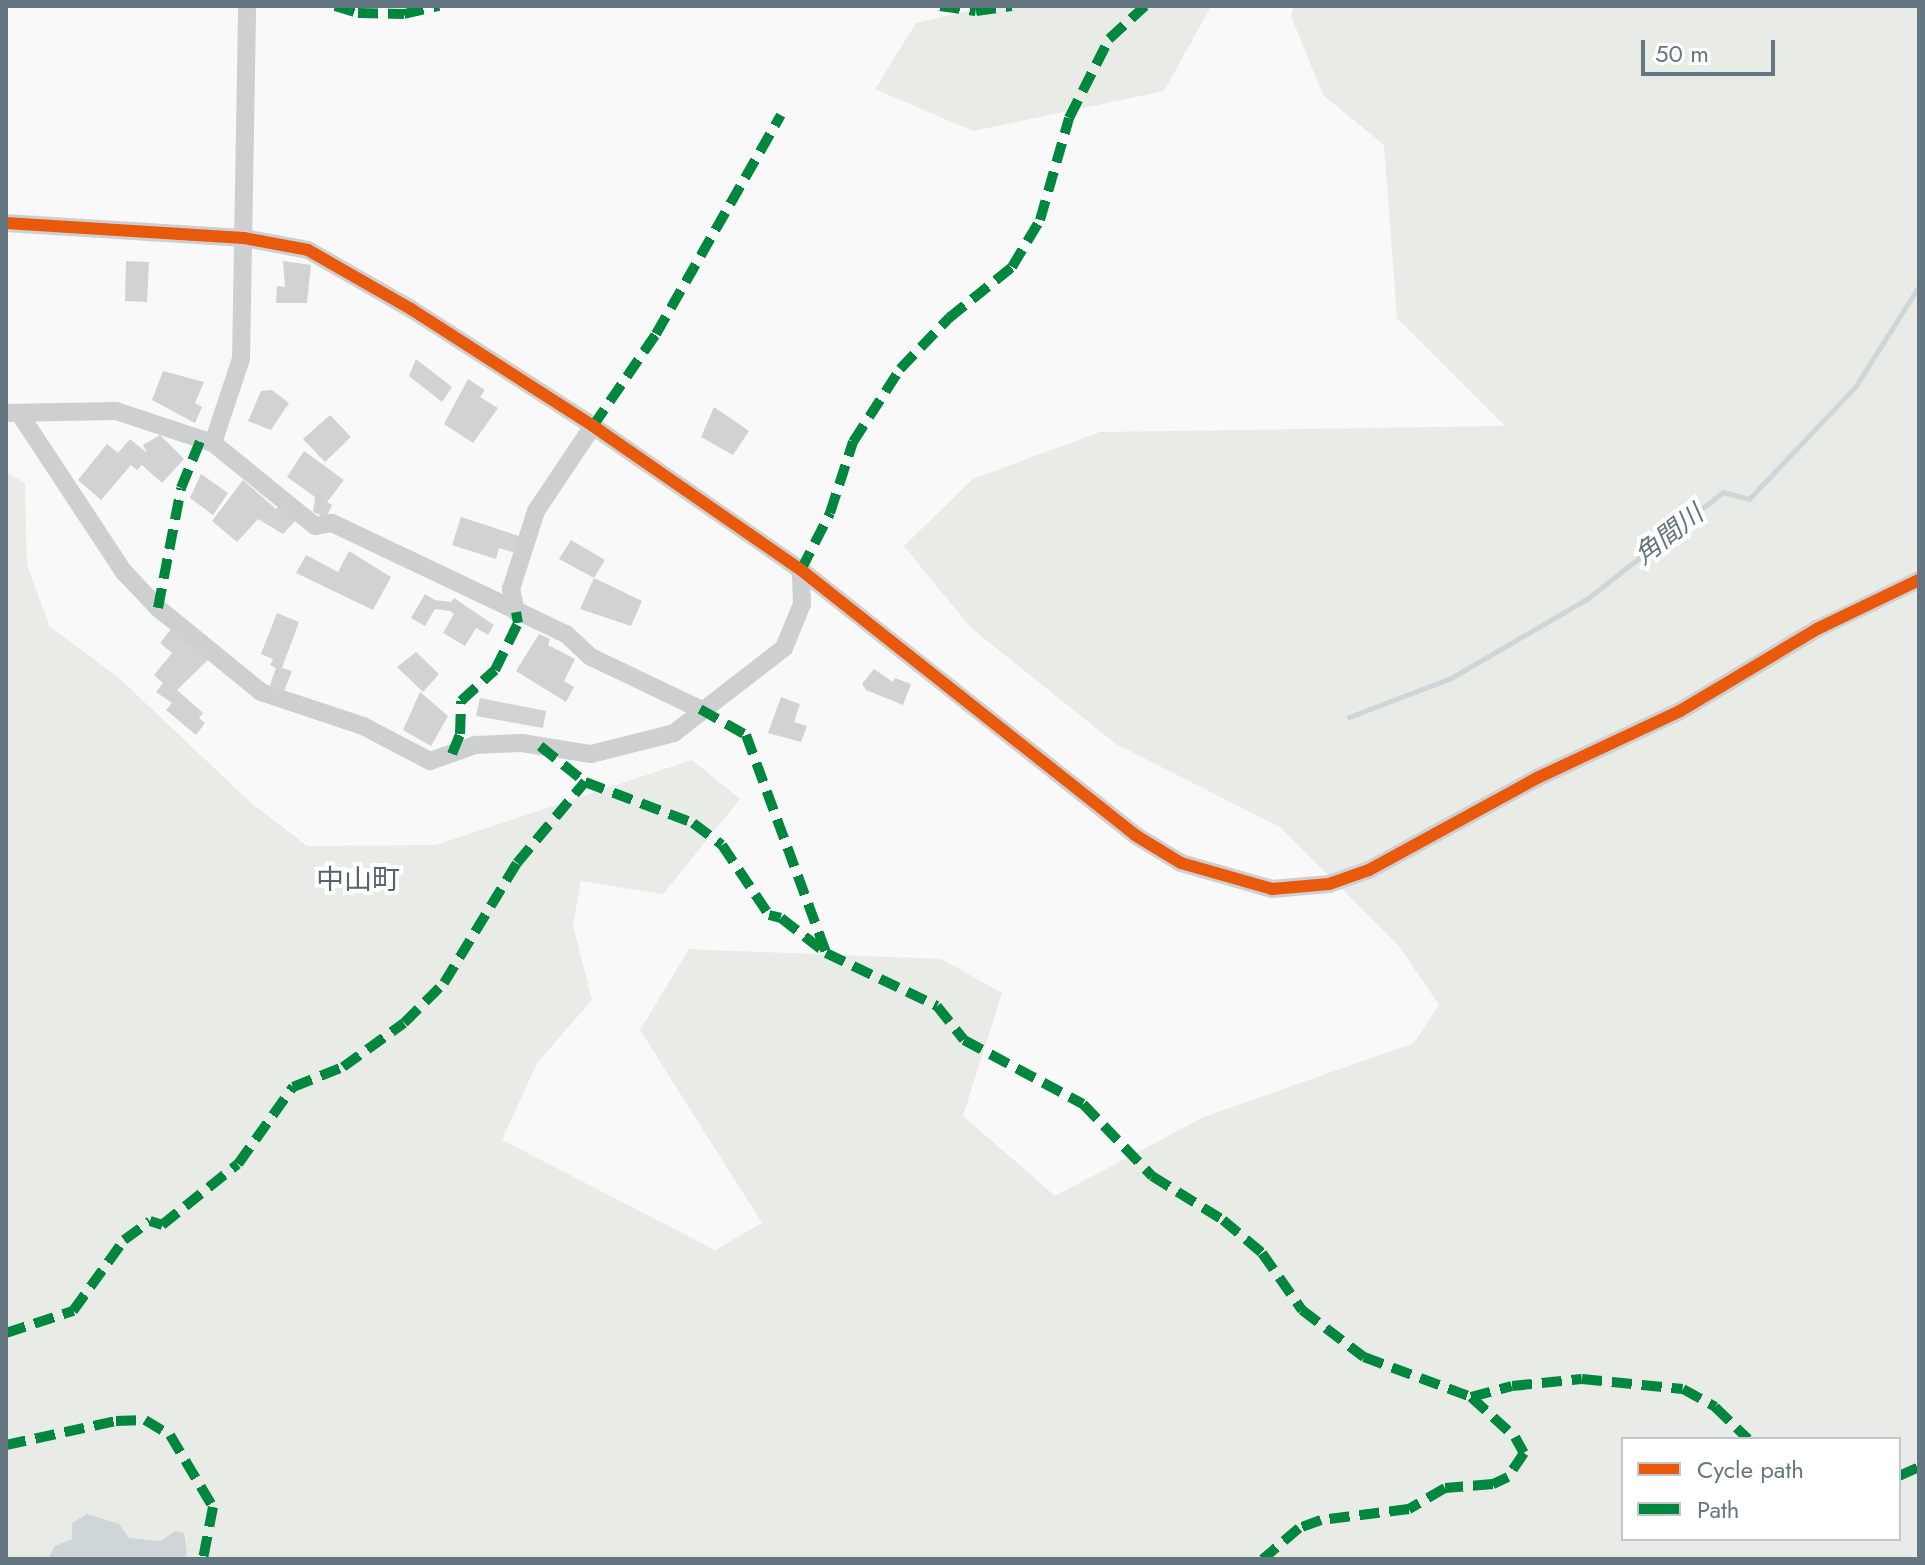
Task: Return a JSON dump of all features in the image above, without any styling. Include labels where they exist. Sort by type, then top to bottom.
[{"type":"street","points":[[213,443],[241,359],[247,6]]},
{"type":"street","points":[[6,223],[244,238],[308,250],[411,309],[593,426],[801,570],[1135,835],[1181,863],[1272,889],[1329,884],[1369,870],[1537,778],[1680,711],[1817,629],[1919,580]]},
{"type":"street","points":[[12,413],[116,411],[213,443],[315,526],[332,523],[566,634],[591,657],[700,709]]},
{"type":"street","points":[[12,413],[124,572],[158,608],[261,692],[363,726],[430,761],[475,745],[522,743],[591,754],[674,733],[700,709],[760,672],[784,648],[802,604],[801,570]]},
{"type":"street","points":[[516,612],[511,589],[536,511],[593,426]]},
{"type":"shaded area","points":[[988,6],[1211,6],[1164,91],[973,131],[875,89],[916,23]]},
{"type":"shaded area","points":[[1294,6],[1919,6],[1919,1559],[6,1559],[6,472],[25,483],[27,565],[50,627],[118,677],[250,802],[307,846],[436,845],[692,760],[740,799],[663,894],[581,881],[573,925],[592,1000],[537,1063],[502,1140],[715,1250],[762,1223],[640,1030],[689,949],[941,959],[1002,993],[963,1116],[1055,1196],[1204,1117],[1414,1043],[1439,1005],[1399,946],[1280,827],[1116,744],[971,628],[904,546],[973,479],[1100,432],[1505,426],[1397,318],[1384,145],[1323,95],[1291,16]]},
{"type":"shaded area","points":[[87,1514],[119,1524],[129,1538],[161,1541],[175,1531],[184,1533],[187,1553],[184,1559],[48,1559],[55,1546],[72,1539],[72,1523]]},
{"type":"building","points":[[126,261],[149,262],[147,302],[125,301]]},
{"type":"building","points":[[283,261],[311,265],[307,303],[276,303],[277,286],[285,287]]},
{"type":"building","points":[[416,359],[452,387],[442,402],[409,376]]},
{"type":"building","points":[[163,371],[204,382],[195,403],[202,407],[195,423],[152,400]]},
{"type":"building","points":[[468,379],[485,390],[480,397],[498,408],[473,443],[444,424]]},
{"type":"building","points":[[272,390],[289,403],[271,430],[248,421],[261,391]]},
{"type":"building","points":[[714,407],[749,431],[733,455],[701,437]]},
{"type":"building","points":[[330,415],[351,437],[325,462],[303,439]]},
{"type":"building","points":[[160,435],[184,459],[162,483],[142,465],[137,470],[131,465],[101,500],[78,480],[107,444],[118,453],[130,439],[147,453],[143,445]]},
{"type":"building","points":[[304,451],[344,480],[327,502],[332,505],[326,518],[313,512],[315,497],[287,477]]},
{"type":"building","points":[[201,474],[228,493],[213,515],[190,498]]},
{"type":"building","points":[[243,480],[276,509],[282,504],[298,518],[283,534],[258,519],[237,542],[212,521]]},
{"type":"building","points":[[461,517],[522,537],[516,553],[499,548],[496,559],[452,545]]},
{"type":"building","points":[[571,540],[605,560],[594,578],[559,559]]},
{"type":"building","points":[[349,551],[391,577],[373,610],[296,573],[306,555],[338,572]]},
{"type":"building","points":[[594,578],[642,601],[631,626],[580,609]]},
{"type":"building","points":[[425,594],[435,600],[451,602],[454,598],[494,625],[488,635],[476,628],[465,646],[443,633],[454,614],[450,611],[435,609],[425,626],[411,618]]},
{"type":"building","points":[[277,613],[299,622],[282,668],[292,671],[284,691],[270,685],[276,668],[270,665],[273,659],[261,654]]},
{"type":"building","points":[[172,628],[209,659],[177,690],[203,713],[199,718],[205,723],[196,735],[166,710],[172,703],[156,692],[163,683],[154,675],[172,653],[160,643]]},
{"type":"building","points":[[539,634],[550,639],[548,645],[575,659],[564,681],[574,687],[566,702],[516,671]]},
{"type":"building","points":[[416,652],[439,674],[423,692],[397,667]]},
{"type":"building","points":[[874,669],[893,682],[895,678],[911,684],[903,705],[866,690],[862,684]]},
{"type":"building","points":[[420,692],[448,716],[431,746],[403,730]]},
{"type":"building","points":[[781,697],[800,704],[794,722],[807,726],[801,742],[768,733]]},
{"type":"building","points":[[480,698],[546,711],[543,728],[476,716]]},
{"type":"waterway","name":"角間川","points":[[1349,717],[1451,678],[1587,599],[1723,492],[1749,499],[1855,387],[1919,286]]},
{"type":"marked path","points":[[335,6],[358,13],[404,14],[439,6]]},
{"type":"marked path","points":[[940,6],[976,11],[1012,6]]},
{"type":"marked path","points":[[801,570],[830,513],[853,442],[900,369],[949,318],[1012,267],[1040,220],[1069,118],[1109,39],[1145,6]]},
{"type":"marked path","points":[[593,426],[656,334],[781,115]]},
{"type":"marked path","points":[[158,608],[181,488],[201,439]]},
{"type":"marked path","points":[[452,754],[460,734],[461,701],[495,670],[518,623],[516,612]]},
{"type":"marked path","points":[[700,709],[746,735],[826,953]]},
{"type":"marked path","points":[[540,746],[585,782]]},
{"type":"marked path","points":[[6,1333],[73,1311],[124,1240],[150,1221],[162,1225],[238,1164],[293,1087],[343,1067],[404,1023],[444,983],[517,863],[585,782],[693,823],[722,845],[769,915],[781,918],[826,953],[937,1006],[964,1040],[1083,1104],[1152,1176],[1223,1220],[1262,1253],[1302,1310],[1364,1357],[1471,1397],[1515,1437],[1524,1453],[1508,1477],[1493,1484],[1445,1488],[1409,1509],[1321,1520],[1299,1528],[1263,1559]]},
{"type":"marked path","points":[[1471,1397],[1512,1386],[1582,1379],[1683,1389],[1715,1407],[1746,1437]]},
{"type":"marked path","points":[[6,1445],[116,1421],[145,1420],[170,1435],[213,1507],[203,1559]]},
{"type":"marked path","points":[[1901,1475],[1919,1467]]},
{"type":"cycle path","points":[[6,223],[244,238],[308,250],[411,309],[593,426],[801,570],[1135,835],[1181,863],[1272,889],[1329,884],[1369,870],[1537,778],[1680,711],[1817,629],[1919,580]]},
{"type":"district","name":"中山町","points":[[358,880]]}]
